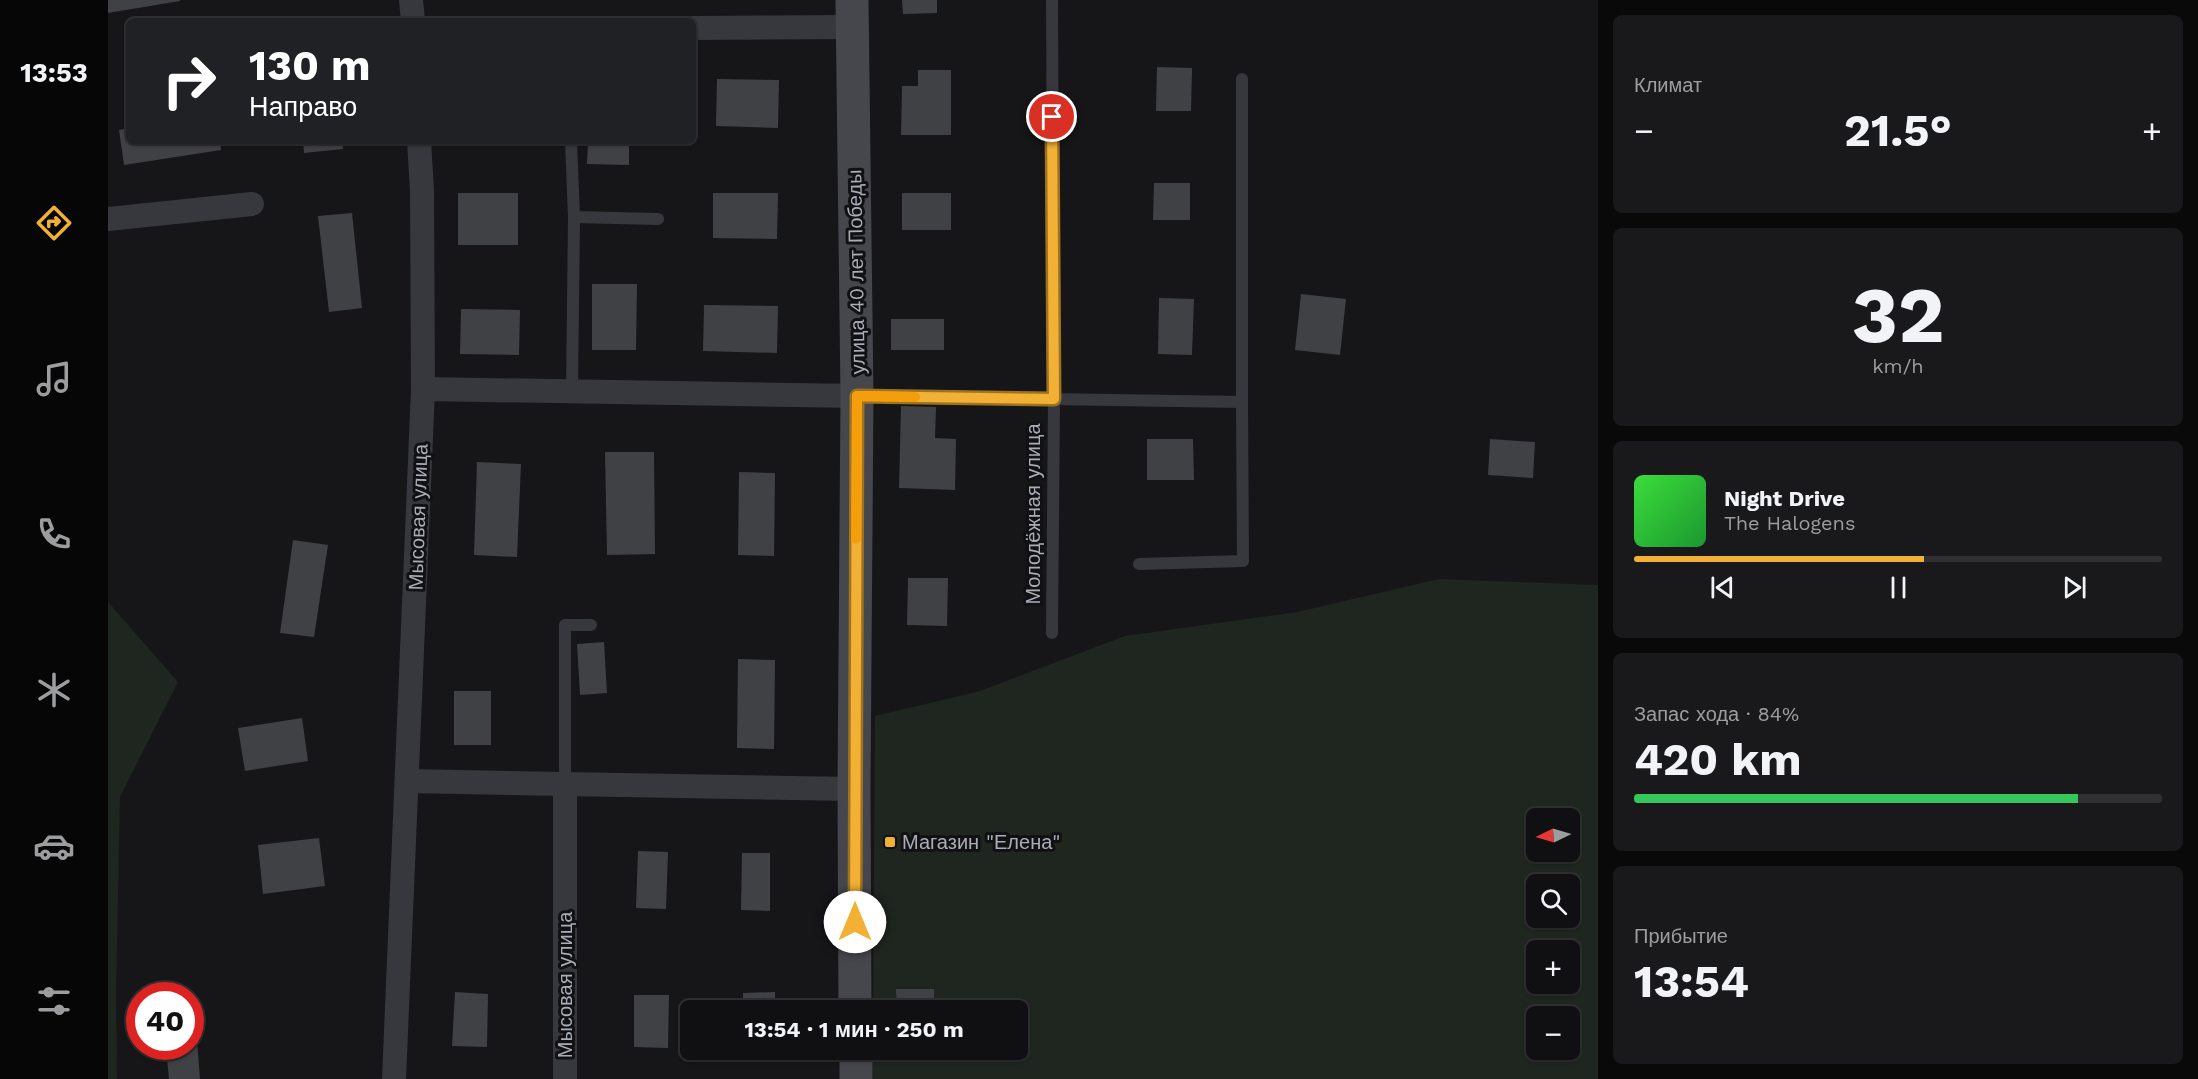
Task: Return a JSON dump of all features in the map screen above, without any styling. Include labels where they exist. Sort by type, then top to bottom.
[{"type":"street","points":[[411,0],[413,18]]},
{"type":"street","points":[[696,28],[852,14]]},
{"type":"street","name":"улица 40 лет Победы","points":[[852,14],[857,396],[855,1000]]},
{"type":"street","name":"Мысовая улица","points":[[394,1079],[423,389],[422,190],[419,144]]},
{"type":"street","points":[[108,219],[252,204]]},
{"type":"street","points":[[423,389],[857,396]]},
{"type":"street","points":[[407,781],[854,789]]},
{"type":"street","name":"Мысовая улица","points":[[565,784],[565,1079]]},
{"type":"street","points":[[856,1060],[856,1079]]},
{"type":"lane","name":"Молодёжная улица","points":[[1052,0],[1054,399],[1052,633]]},
{"type":"lane","points":[[1139,564],[1243,561],[1242,79]]},
{"type":"lane","points":[[571,144],[574,217],[572,391]]},
{"type":"lane","points":[[574,217],[658,219]]},
{"type":"lane","points":[[857,396],[1242,402]]},
{"type":"lane","points":[[565,784],[565,625],[591,625]]},
{"type":"shaded area","points":[[1439,579],[1598,585],[1598,1079],[873,1079],[873,1060],[1028,1060],[1028,1000],[873,1000],[875,716],[980,691],[1125,636],[1297,612]]},
{"type":"shaded area","points":[[108,602],[178,682],[120,797],[116,992],[117,1079],[108,1079]]},
{"type":"building","points":[[108,0],[180,0],[180,1],[108,13]]},
{"type":"building","points":[[902,0],[937,0],[937,13],[903,14]]},
{"type":"building","points":[[1157,67],[1192,68],[1191,111],[1156,111]]},
{"type":"building","points":[[918,70],[951,70],[951,135],[901,135],[902,86],[918,86]]},
{"type":"building","points":[[717,79],[779,80],[778,128],[716,126]]},
{"type":"building","points":[[126,129],[126,144],[220,144],[221,150],[124,165],[119,130]]},
{"type":"building","points":[[303,144],[342,144],[343,149],[304,153]]},
{"type":"building","points":[[588,144],[629,144],[629,165],[587,164]]},
{"type":"building","points":[[1154,183],[1190,183],[1190,220],[1153,220]]},
{"type":"building","points":[[458,193],[518,193],[518,245],[458,245]]},
{"type":"building","points":[[713,193],[778,193],[777,239],[713,238]]},
{"type":"building","points":[[902,193],[951,193],[951,230],[902,230]]},
{"type":"building","points":[[352,213],[362,308],[329,312],[318,216]]},
{"type":"building","points":[[592,284],[637,284],[636,350],[592,350]]},
{"type":"building","points":[[1301,294],[1346,299],[1340,355],[1295,350]]},
{"type":"building","points":[[1159,298],[1194,299],[1192,355],[1158,354]]},
{"type":"building","points":[[704,305],[778,306],[777,353],[703,351]]},
{"type":"building","points":[[461,309],[520,310],[519,355],[460,354]]},
{"type":"building","points":[[891,319],[944,319],[944,350],[891,350]]},
{"type":"building","points":[[901,406],[936,407],[935,438],[956,439],[955,490],[899,488]]},
{"type":"building","points":[[1147,439],[1193,439],[1194,480],[1147,480]]},
{"type":"building","points":[[1490,439],[1535,442],[1533,478],[1488,475]]},
{"type":"building","points":[[605,452],[654,452],[655,554],[607,555]]},
{"type":"building","points":[[477,462],[521,464],[517,557],[474,555]]},
{"type":"building","points":[[739,472],[775,473],[774,556],[738,555]]},
{"type":"building","points":[[293,540],[328,545],[314,637],[280,633]]},
{"type":"building","points":[[908,578],[948,578],[947,626],[907,625]]},
{"type":"building","points":[[604,642],[607,693],[580,695],[577,644]]},
{"type":"building","points":[[738,659],[775,660],[774,749],[737,748]]},
{"type":"building","points":[[454,691],[491,691],[491,745],[454,745]]},
{"type":"building","points":[[302,718],[308,761],[245,771],[238,728]]},
{"type":"building","points":[[319,838],[325,886],[263,894],[258,845]]},
{"type":"building","points":[[638,851],[668,852],[666,909],[636,908]]},
{"type":"building","points":[[742,853],[770,853],[770,911],[741,910]]},
{"type":"building","points":[[896,989],[934,989],[934,1000],[896,1000]]},
{"type":"building","points":[[455,992],[488,994],[487,1047],[452,1046]]},
{"type":"building","points":[[775,992],[775,1000],[743,1000],[743,993]]},
{"type":"building","points":[[634,995],[669,995],[668,1048],[634,1047]]},
{"type":"building","points":[[167,1060],[199,1060],[200,1079],[169,1079]]},
{"type":"slow traffic","points":[[856,539],[857,396],[915,397]]},
{"type":"place","name":"Магазин \"Елена\"","points":[[890,842]]},
{"type":"route","points":[[855,922],[857,396],[1054,399],[1052,117]]}]
